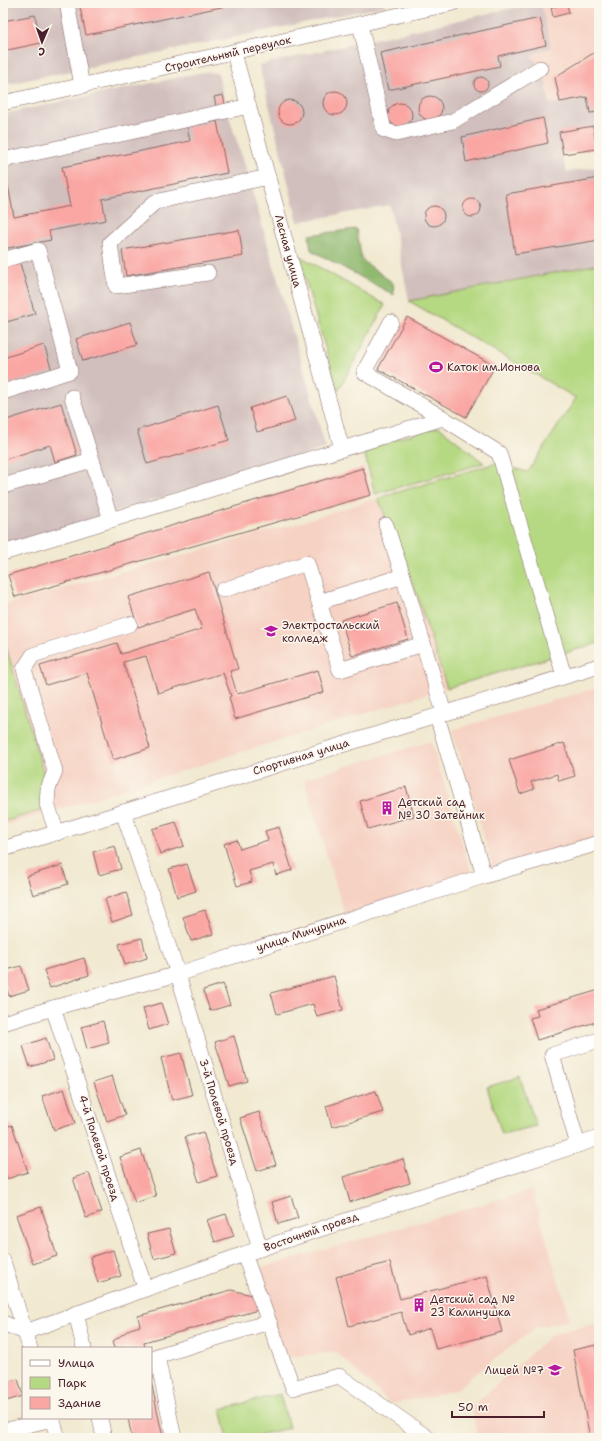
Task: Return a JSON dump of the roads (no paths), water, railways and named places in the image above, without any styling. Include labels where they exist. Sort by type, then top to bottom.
[{"type":"street","points":[[67,3],[82,86]]},
{"type":"street","name":"Строительный переулок","points":[[3,104],[360,24],[412,7],[453,3]]},
{"type":"street","points":[[360,24],[384,130],[396,134],[454,121],[540,68]]},
{"type":"street","name":"Лесная улица","points":[[234,53],[342,449]]},
{"type":"street","points":[[3,160],[249,106]]},
{"type":"street","points":[[208,273],[116,286],[110,243],[155,202],[268,177]]},
{"type":"street","points":[[3,260],[38,250],[70,371],[3,392]]},
{"type":"street","points":[[391,322],[364,372],[443,418],[499,453],[564,676]]},
{"type":"street","points":[[72,397],[111,520]]},
{"type":"street","points":[[3,552],[443,418]]},
{"type":"street","points":[[3,486],[92,460]]},
{"type":"street","points":[[386,525],[423,644],[440,715],[484,876]]},
{"type":"street","points":[[223,590],[307,563],[340,670],[423,644]]},
{"type":"street","points":[[319,602],[403,576]]},
{"type":"street","points":[[57,833],[47,804],[48,789],[55,771],[24,669],[33,656],[130,624]]},
{"type":"street","name":"Спортивная улица","points":[[3,849],[599,666]]},
{"type":"street","name":"3-й Полевой проезд","points":[[123,812],[178,974],[260,1250]]},
{"type":"street","name":"улица Мичурина","points":[[3,1023],[178,974],[484,876],[599,843]]},
{"type":"street","name":"4-й Полевой проезд","points":[[53,1008],[145,1288]]},
{"type":"street","points":[[578,1145],[552,1055],[599,1040]]},
{"type":"street","name":"Восточный проезд","points":[[25,1332],[244,1254],[599,1138]]},
{"type":"street","points":[[244,1254],[293,1388],[339,1376],[428,1438]]},
{"type":"street","points":[[3,1261],[30,1347]]},
{"type":"street","points":[[76,1313],[84,1347]]},
{"type":"street","points":[[174,1438],[157,1356],[269,1322]]},
{"type":"street","points":[[3,1323],[25,1332]]},
{"type":"street","points":[[3,1431],[48,1419]]},
{"type":"street","points":[[52,1419],[58,1438]]},
{"type":"street","points":[[100,1419],[104,1438]]},
{"type":"place","name":"Каток им.Ионова","points":[[436,367]]},
{"type":"place","name":"Электростальский колледж","points":[[271,631]]},
{"type":"place","name":"Детский сад № 30 Затейник","points":[[387,808]]},
{"type":"place","name":"Детский сад № 23 Калинушка","points":[[419,1305]]},
{"type":"place","name":"Лицей №7","points":[[555,1370]]}]
